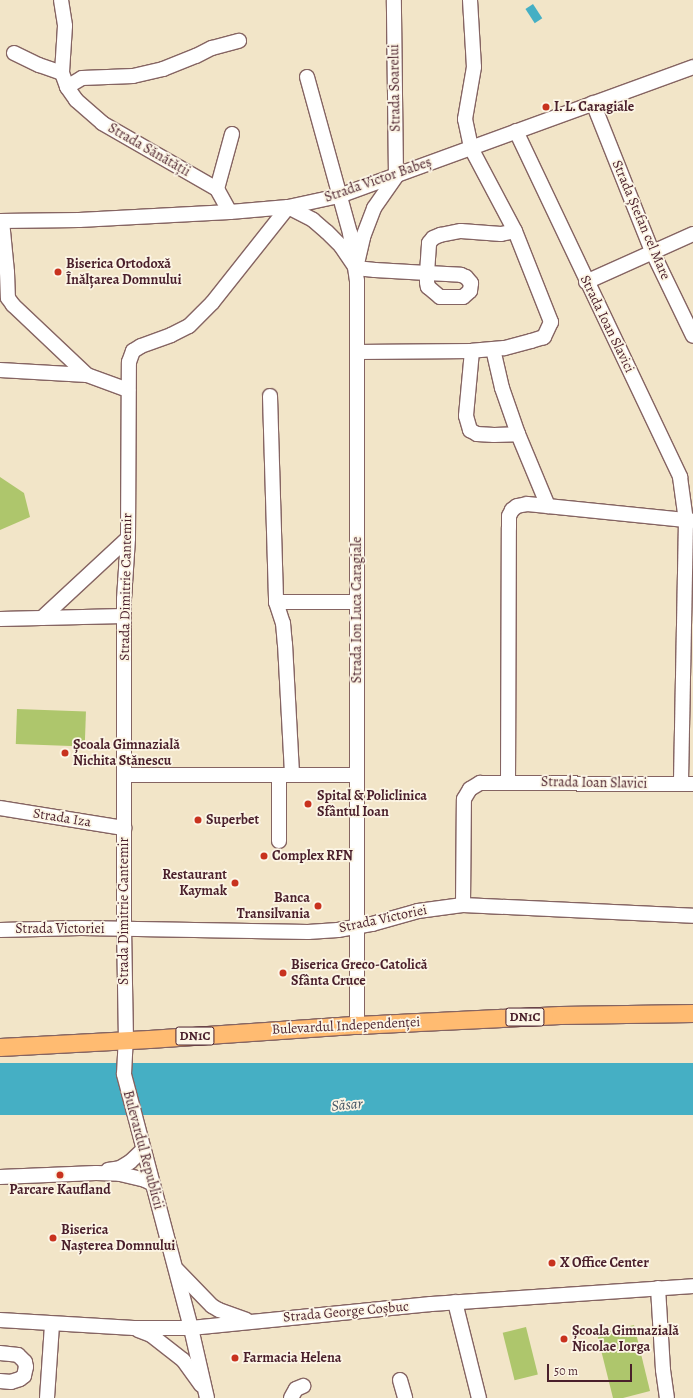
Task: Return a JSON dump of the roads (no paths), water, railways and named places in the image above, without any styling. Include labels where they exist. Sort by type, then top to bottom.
[{"type":"main road","name":"Bulevardul Independenței","points":[[0,1047],[126,1041],[357,1025],[560,1015],[693,1013]]},
{"type":"street","name":"Strada Sănătății","points":[[61,0],[65,26],[62,73],[67,87],[76,100],[102,123],[217,189]]},
{"type":"street","name":"Strada Soarelui","points":[[394,0],[396,176]]},
{"type":"street","points":[[357,352],[472,351],[493,349],[531,342],[544,337],[550,322],[515,231],[471,148],[465,119],[474,67],[470,0]]},
{"type":"street","points":[[67,87],[82,78],[133,76],[163,69],[212,48],[239,41]]},
{"type":"street","points":[[14,53],[39,65],[62,73]]},
{"type":"street","name":"Strada Victor Babeș","points":[[1,221],[78,220],[230,212],[288,207],[339,196],[693,67]]},
{"type":"street","name":"Strada Ion Luca Caragiale","points":[[306,77],[350,233],[356,268],[357,1025]]},
{"type":"street","name":"Strada Ștefan cel Mare","points":[[593,103],[652,251],[693,336]]},
{"type":"street","name":"Strada Ioan Slavici","points":[[463,905],[464,799],[470,789],[480,783],[687,784],[689,521],[680,476],[586,282],[516,131]]},
{"type":"street","points":[[230,212],[217,189],[232,134]]},
{"type":"street","points":[[356,268],[363,237],[374,208],[396,176]]},
{"type":"street","points":[[288,207],[312,220],[328,232],[341,246],[356,268]]},
{"type":"street","name":"Strada Dimitrie Cantemir","points":[[126,1041],[124,929],[124,616],[128,538],[128,362],[133,352],[140,346],[171,336],[189,326],[212,304],[288,207]]},
{"type":"street","points":[[1,221],[8,272],[8,298],[87,375]]},
{"type":"street","points":[[356,268],[428,273],[429,243],[433,238],[440,235],[461,231],[501,234],[515,231]]},
{"type":"street","points":[[586,282],[652,251],[693,234]]},
{"type":"street","points":[[493,349],[502,388],[518,434],[548,506]]},
{"type":"street","points":[[472,351],[466,416],[470,430],[477,434],[518,434]]},
{"type":"street","points":[[0,370],[87,375],[128,390]]},
{"type":"street","points":[[270,396],[276,602],[283,623],[284,637],[286,775],[279,841]]},
{"type":"street","points":[[508,782],[509,516],[517,506],[527,504],[689,521]]},
{"type":"street","points":[[42,618],[128,538]]},
{"type":"street","points":[[276,602],[357,602]]},
{"type":"street","points":[[0,619],[124,616]]},
{"type":"street","points":[[124,775],[357,775]]},
{"type":"street","name":"Strada Iza","points":[[0,808],[124,828]]},
{"type":"street","name":"Strada Victoriei","points":[[0,930],[81,928],[308,932],[357,927],[418,911],[463,905],[693,916]]},
{"type":"street","name":"Bulevardul Republicii","points":[[126,1041],[124,1074],[127,1089],[191,1328],[205,1394]]},
{"type":"street","points":[[96,1173],[125,1165],[138,1156],[143,1150]]},
{"type":"street","points":[[0,1177],[96,1173],[120,1174],[144,1180],[152,1184]]},
{"type":"street","points":[[176,1270],[212,1306],[248,1321]]},
{"type":"street","name":"Strada George Coșbuc","points":[[0,1320],[134,1328],[191,1328],[248,1321],[455,1302],[693,1286]]},
{"type":"street","points":[[658,1288],[662,1370],[667,1398]]},
{"type":"street","points":[[455,1302],[479,1398]]},
{"type":"street","points":[[47,1398],[52,1324]]},
{"type":"street","points":[[134,1328],[151,1335],[179,1356],[205,1394]]},
{"type":"street","points":[[0,1353],[18,1355],[25,1362],[26,1366],[24,1376],[20,1379],[11,1382],[0,1381]]},
{"type":"street","points":[[400,1380],[405,1398]]},
{"type":"street","points":[[291,1398],[296,1389],[303,1386]]},
{"type":"water","points":[[533,4],[542,18],[535,23],[525,9]]},
{"type":"water","name":"Săsar","points":[[0,1063],[693,1063],[693,1115],[0,1115]]},
{"type":"place","name":"I. L. Caragiale","points":[[546,107]]},
{"type":"place","name":"Biserica Ortodoxă Înălțarea Domnului","points":[[58,272]]},
{"type":"place","name":"Școala Gimnazială Nichita Stănescu","points":[[65,753]]},
{"type":"place","name":"Spital & Policlinica Sfântul Ioan","points":[[308,804]]},
{"type":"place","name":"Superbet","points":[[198,820]]},
{"type":"place","name":"Complex RFN","points":[[264,856]]},
{"type":"place","name":"Restaurant Kaymak","points":[[235,883]]},
{"type":"place","name":"Banca Transilvania","points":[[318,906]]},
{"type":"place","name":"Biserica Greco-Catolică Sfânta Cruce","points":[[283,973]]},
{"type":"place","name":"Parcare Kaufland","points":[[60,1175]]},
{"type":"place","name":"Biserica Nașterea Domnului","points":[[53,1238]]},
{"type":"place","name":"X Office Center","points":[[552,1263]]},
{"type":"place","name":"Școala Gimnazială Nicolae Iorga","points":[[564,1339]]},
{"type":"place","name":"Farmacia Helena","points":[[235,1358]]}]
